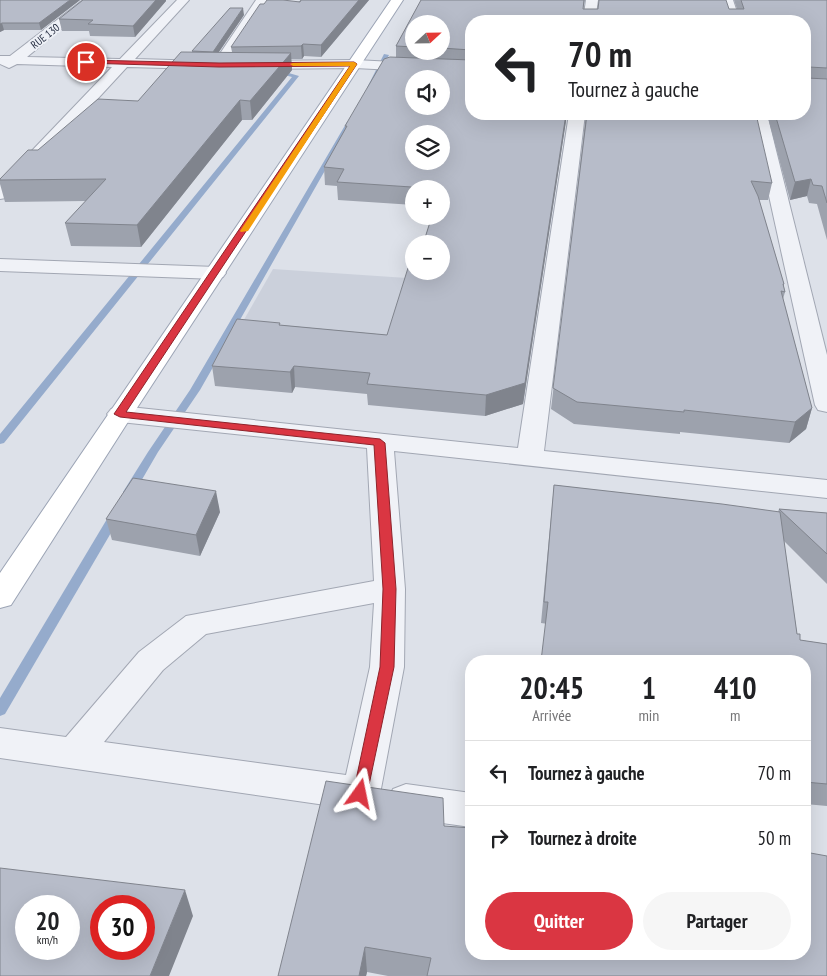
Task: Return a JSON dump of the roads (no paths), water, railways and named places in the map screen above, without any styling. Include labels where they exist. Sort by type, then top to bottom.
[{"type":"main road","points":[[0,597],[397,0]]},
{"type":"street","name":"RUE 130","points":[[0,72],[7,60],[90,0]]},
{"type":"street","points":[[0,194],[183,0]]},
{"type":"street","points":[[219,65],[262,0]]},
{"type":"street","points":[[590,15],[592,0]]},
{"type":"street","points":[[727,0],[732,15]]},
{"type":"street","points":[[7,60],[219,65],[354,64],[465,70]]},
{"type":"street","points":[[530,459],[575,120]]},
{"type":"street","points":[[760,120],[827,405]]},
{"type":"street","points":[[0,265],[216,273]]},
{"type":"street","points":[[120,414],[827,489]]},
{"type":"street","points":[[360,794],[387,667],[390,589],[380,443]]},
{"type":"street","points":[[73,754],[151,660],[197,624],[390,589]]},
{"type":"street","points":[[0,744],[465,809]]},
{"type":"waterway","points":[[369,87],[386,55]]},
{"type":"waterway","points":[[0,441],[296,76],[275,71]]},
{"type":"waterway","points":[[129,492],[153,452],[195,390],[349,123]]},
{"type":"waterway","points":[[0,710],[116,514]]}]
